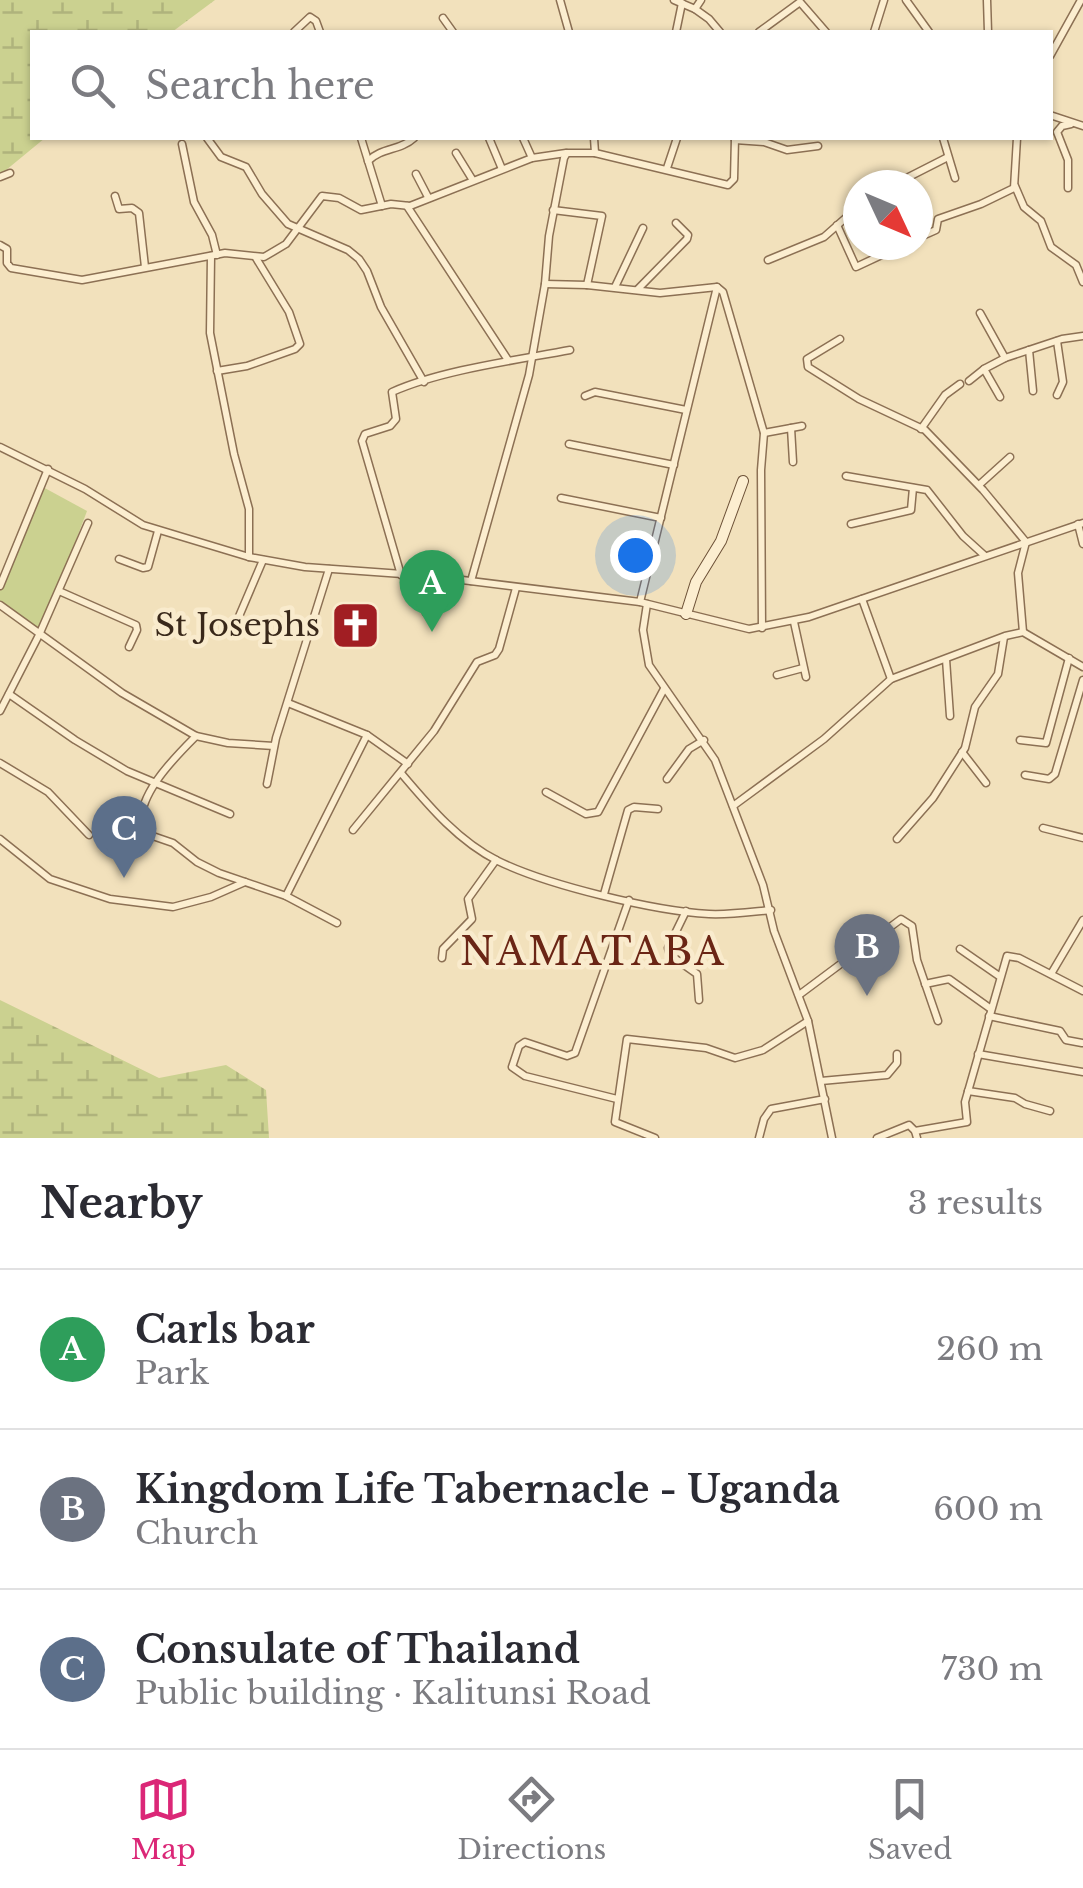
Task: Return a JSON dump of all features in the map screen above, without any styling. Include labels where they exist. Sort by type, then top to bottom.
[{"type":"street","points":[[560,0],[568,30]]},
{"type":"street","points":[[695,9],[701,0]]},
{"type":"street","points":[[875,30],[884,0]]},
{"type":"street","points":[[906,0],[928,30]]},
{"type":"street","points":[[986,0],[988,30]]},
{"type":"street","points":[[1053,51],[1081,0]]},
{"type":"street","points":[[676,30],[678,1],[709,19],[718,30]]},
{"type":"street","points":[[762,30],[800,2],[825,30]]},
{"type":"street","points":[[296,30],[310,17],[319,30]]},
{"type":"street","points":[[442,18],[451,30]]},
{"type":"street","points":[[1053,117],[1083,126]]},
{"type":"street","points":[[1068,188],[1068,160],[1057,132],[1070,124]]},
{"type":"street","points":[[209,140],[222,157],[246,167],[286,222],[358,258],[424,382]]},
{"type":"street","points":[[361,140],[382,206]]},
{"type":"street","points":[[368,161],[380,151],[404,146],[412,140]]},
{"type":"street","points":[[489,140],[502,169]]},
{"type":"street","points":[[525,140],[532,158]]},
{"type":"street","points":[[594,140],[595,153]]},
{"type":"street","points":[[667,168],[676,140]]},
{"type":"street","points":[[0,245],[6,249],[11,268],[69,280],[214,255],[232,253],[256,258],[278,250],[322,196],[340,198],[361,210],[407,206],[532,158],[595,153],[728,185],[734,179],[735,140]]},
{"type":"street","points":[[944,140],[955,178]]},
{"type":"street","points":[[1017,140],[1015,186],[1022,204],[1041,221],[1052,247],[1076,264],[1083,282]]},
{"type":"street","points":[[778,141],[790,150],[818,146]]},
{"type":"street","points":[[182,144],[194,202],[212,235],[210,333],[249,510],[249,557]]},
{"type":"street","points":[[456,152],[472,180]]},
{"type":"street","points":[[471,581],[532,359],[553,210],[567,154]]},
{"type":"street","points":[[922,170],[948,157]]},
{"type":"street","points":[[0,177],[10,173]]},
{"type":"street","points":[[416,174],[428,197]]},
{"type":"street","points":[[933,231],[938,220],[1015,186]]},
{"type":"street","points":[[116,196],[119,209],[132,208],[139,213],[144,266]]},
{"type":"street","points":[[407,206],[508,360]]},
{"type":"street","points":[[553,210],[602,216],[588,284]]},
{"type":"street","points":[[768,260],[824,238],[843,220]]},
{"type":"street","points":[[638,290],[687,239],[688,234],[676,223]]},
{"type":"street","points":[[837,225],[843,238]]},
{"type":"street","points":[[614,288],[643,228]]},
{"type":"street","points":[[217,371],[247,366],[295,350],[300,344],[290,312],[256,258]]},
{"type":"street","points":[[545,284],[588,284],[660,293],[716,287],[722,292],[766,436],[761,470],[764,629]]},
{"type":"street","points":[[716,287],[644,603],[646,650],[654,675],[704,740],[734,806],[808,1021],[832,1138]]},
{"type":"street","points":[[980,313],[1005,358]]},
{"type":"street","points":[[969,381],[1005,358],[1083,336]]},
{"type":"street","points":[[840,339],[807,359],[807,366],[859,399],[921,428],[979,485],[1026,542]]},
{"type":"street","points":[[1057,341],[1063,382],[1057,395]]},
{"type":"street","points":[[401,575],[362,442],[365,434],[396,420],[394,391],[508,360],[570,350]]},
{"type":"street","points":[[1029,350],[1033,391]]},
{"type":"street","points":[[984,370],[1000,397]]},
{"type":"street","points":[[921,428],[946,395],[960,384]]},
{"type":"street","points":[[585,396],[595,392],[686,410]]},
{"type":"street","points":[[694,393],[644,603],[650,661],[664,686],[703,731],[748,838]]},
{"type":"street","points":[[766,436],[802,426]]},
{"type":"street","points":[[792,428],[793,462]]},
{"type":"street","points":[[569,444],[674,465]]},
{"type":"street","points":[[0,446],[158,530],[249,557],[644,603],[737,628],[764,629],[794,622],[1080,523],[1083,544]]},
{"type":"street","points":[[979,485],[1010,457]]},
{"type":"street","points":[[0,586],[48,470]]},
{"type":"street","points":[[846,476],[932,494],[963,536],[984,556]]},
{"type":"street","points":[[686,614],[699,576],[721,542],[744,481]]},
{"type":"street","points":[[851,524],[911,510],[913,488]]},
{"type":"street","points":[[561,498],[661,518]]},
{"type":"street","points":[[0,711],[39,636],[88,523]]},
{"type":"street","points":[[120,560],[143,568],[148,566],[158,530]]},
{"type":"street","points":[[1023,632],[1018,573],[1026,542]]},
{"type":"street","points":[[237,621],[264,560]]},
{"type":"street","points":[[267,784],[274,746],[329,569]]},
{"type":"street","points":[[426,613],[428,605],[432,606],[438,577]]},
{"type":"street","points":[[353,830],[434,731],[477,662],[499,650],[516,588]]},
{"type":"street","points":[[59,591],[136,625],[129,647]]},
{"type":"street","points":[[862,599],[891,680]]},
{"type":"street","points":[[0,606],[122,693],[196,736],[274,746]]},
{"type":"street","points":[[794,622],[806,677]]},
{"type":"street","points":[[734,806],[824,739],[891,680],[1023,632],[1083,667]]},
{"type":"street","points":[[897,840],[933,798],[962,752],[975,707],[998,674],[1004,636]]},
{"type":"street","points":[[1020,740],[1046,742],[1068,658]]},
{"type":"street","points":[[946,659],[950,716]]},
{"type":"street","points":[[777,675],[804,668]]},
{"type":"street","points":[[1025,775],[1049,778],[1056,774],[1083,680]]},
{"type":"street","points":[[546,792],[586,814],[598,812],[664,690]]},
{"type":"street","points":[[9,694],[90,750],[152,783],[230,814]]},
{"type":"street","points":[[288,703],[367,736],[408,764]]},
{"type":"street","points":[[196,736],[152,783],[140,826],[144,833],[173,843],[198,862],[286,896],[336,923]]},
{"type":"street","points":[[286,896],[367,736]]},
{"type":"street","points":[[666,779],[689,749],[704,740]]},
{"type":"street","points":[[962,752],[986,782]]},
{"type":"street","points":[[0,763],[48,792],[89,835]]},
{"type":"street","points":[[401,773],[445,823],[496,860],[536,876],[686,912],[729,914],[770,910]]},
{"type":"street","points":[[604,894],[628,810],[658,809]]},
{"type":"street","points":[[1044,828],[1083,838]]},
{"type":"street","points":[[0,839],[50,879],[110,899],[187,905],[246,882]]},
{"type":"street","points":[[442,958],[443,950],[472,919],[468,899],[496,860]]},
{"type":"street","points":[[617,1099],[525,1076],[512,1068],[518,1046],[525,1042],[568,1056],[575,1053],[629,900]]},
{"type":"street","points":[[686,912],[668,948],[670,956],[698,974],[699,1000]]},
{"type":"street","points":[[799,995],[901,919],[912,926],[917,960],[938,1021]]},
{"type":"street","points":[[1051,974],[1083,920]]},
{"type":"street","points":[[960,949],[1000,976]]},
{"type":"street","points":[[877,1138],[909,1126],[916,1134],[966,1122],[968,1091],[1000,976],[1010,955],[1083,991]]},
{"type":"street","points":[[925,984],[948,979],[989,1013],[1060,1031],[1066,1040],[1082,1043]]},
{"type":"street","points":[[656,1138],[617,1125],[626,1040],[706,1048],[726,1057],[743,1058],[808,1021]]},
{"type":"street","points":[[822,1082],[887,1076],[897,1063],[898,1054]]},
{"type":"street","points":[[978,1054],[1083,1072]]},
{"type":"street","points":[[968,1091],[1015,1098],[1050,1110]]},
{"type":"street","points":[[759,1138],[771,1109],[825,1099]]},
{"type":"green space","points":[[0,0],[215,0],[175,30],[30,30],[30,140],[43,140],[0,175]]},
{"type":"green space","points":[[41,486],[87,511],[40,635],[0,602],[0,582]]},
{"type":"green space","points":[[0,1000],[159,1078],[226,1065],[266,1090],[269,1138],[0,1138]]},
{"type":"place","name":"St Josephs","points":[[355,625]]},
{"type":"place","name":"Carls bar","points":[[432,632]]},
{"type":"place","name":"Consulate of Thailand","points":[[124,878]]},
{"type":"place","name":"Kingdom Life Tabernacle - Uganda","points":[[867,996]]},
{"type":"district","name":"NAMATABA","points":[[593,952]]}]
